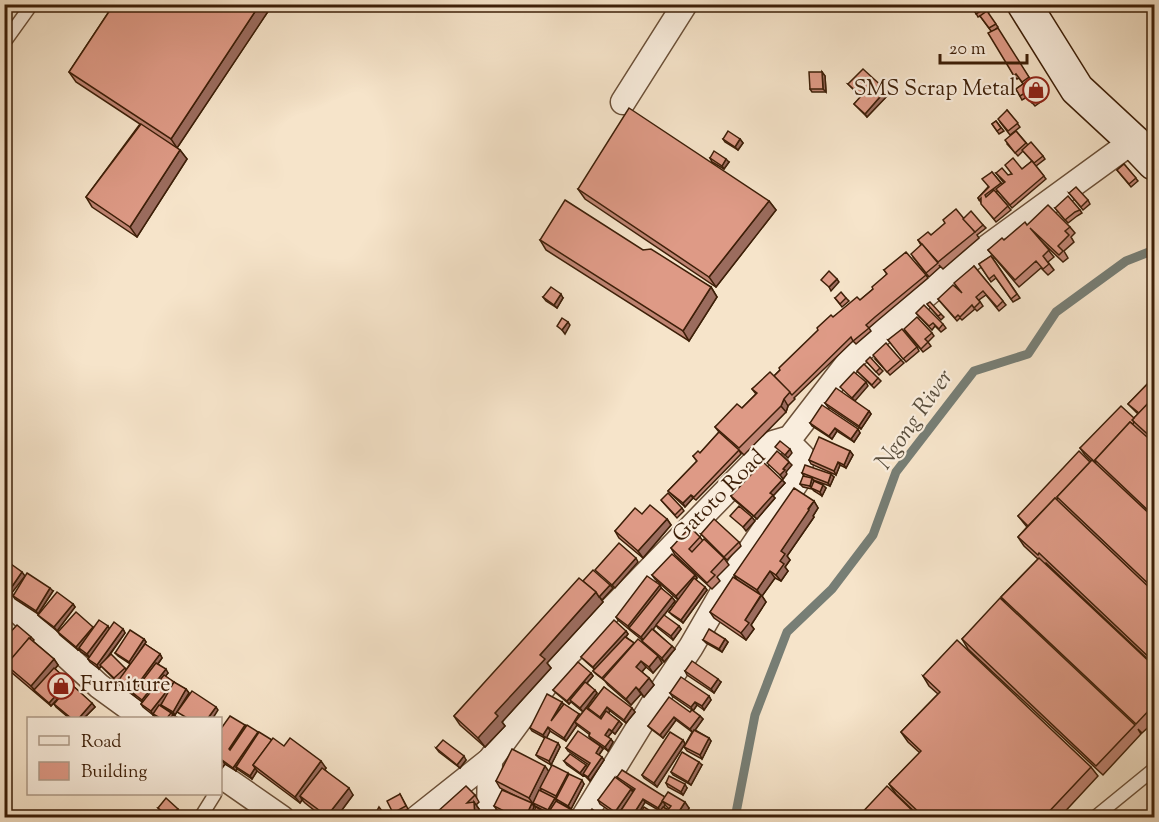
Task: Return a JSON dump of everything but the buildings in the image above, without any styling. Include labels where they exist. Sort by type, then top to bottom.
[{"type":"main road","points":[[1024,4],[1077,90],[1144,152]]},
{"type":"street","points":[[622,102],[685,4]]},
{"type":"street","name":"Gatoto Road","points":[[417,818],[490,760],[568,654],[773,443],[790,438],[851,359],[953,272],[1144,152]]},
{"type":"street","points":[[583,818],[691,647],[728,583],[798,480],[802,456],[791,445],[790,438]]},
{"type":"street","points":[[4,604],[19,612],[99,687],[142,717]]},
{"type":"street","points":[[489,818],[490,760]]},
{"type":"street","points":[[222,784],[282,818]]},
{"type":"lane","points":[[4,43],[32,4]]},
{"type":"lane","points":[[1094,818],[1155,769]]},
{"type":"lane","points":[[200,818],[213,795]]},
{"type":"waterway","name":"Ngong River","points":[[735,818],[755,715],[787,632],[832,589],[873,535],[896,472],[974,371],[1028,354],[1056,312],[1126,261],[1154,250]]},
{"type":"place","name":"SMS Scrap Metal","points":[[1036,90]]},
{"type":"place","name":"Furniture","points":[[61,686]]}]
